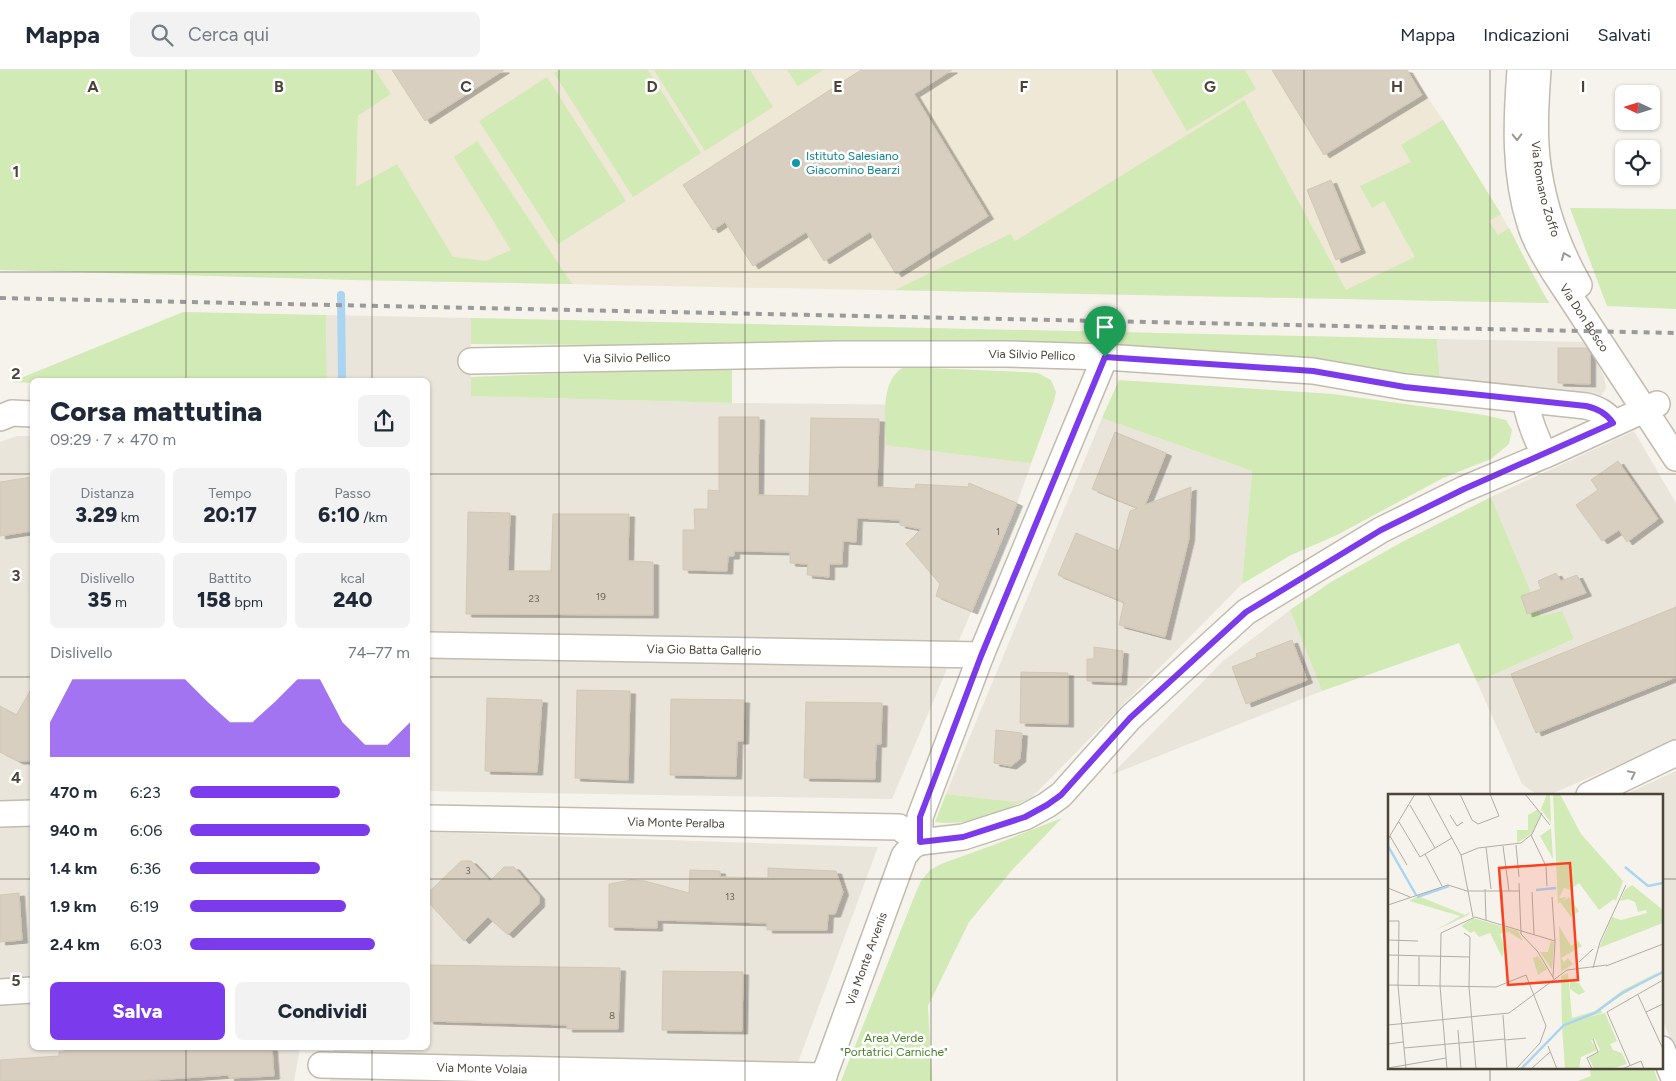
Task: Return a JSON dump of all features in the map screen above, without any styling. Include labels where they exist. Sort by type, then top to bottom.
[{"type":"street","name":"Via Romano Zoffo","points":[[1520,70],[1517,112],[1518,161],[1520,183],[1530,224]]},
{"type":"street","name":"Via Romano Zoffo","points":[[1538,70],[1535,112],[1537,158],[1544,197],[1567,262],[1588,299]]},
{"type":"street","name":"Via Don Bosco","points":[[1530,224],[1540,248],[1554,272],[1651,406]]},
{"type":"street","name":"Via Don Bosco","points":[[1588,299],[1651,406]]},
{"type":"street","name":"Via Silvio Pellico","points":[[471,361],[840,354],[1007,354],[1105,357],[1313,371],[1405,387],[1598,409],[1608,415],[1613,423]]},
{"type":"street","points":[[1105,357],[981,656],[920,817],[920,842],[963,837],[1025,817],[1047,805],[1061,795],[1130,718],[1246,612],[1381,530],[1464,489],[1545,455],[1651,406]]},
{"type":"street","points":[[1525,400],[1530,424],[1545,455]]},
{"type":"street","points":[[1651,406],[1676,431]]},
{"type":"street","points":[[1651,406],[1676,458]]},
{"type":"street","points":[[0,418],[12,413],[30,414]]},
{"type":"street","name":"Via Gio Batta Gallerio","points":[[430,646],[981,656]]},
{"type":"street","points":[[1590,794],[1676,753]]},
{"type":"street","points":[[0,814],[30,813]]},
{"type":"street","name":"Via Monte Peralba","points":[[430,818],[899,827],[920,842]]},
{"type":"street","name":"Via Monte Arvenis","points":[[823,1078],[904,856],[912,846],[920,842]]},
{"type":"street","points":[[0,992],[30,990]]},
{"type":"street","points":[[1664,1053],[1675,1081]]},
{"type":"street","name":"Via Monte Volaia","points":[[321,1064],[823,1078]]},
{"type":"shaded area","points":[[375,70],[1409,70],[1443,120],[1509,228],[1549,303],[353,280],[358,116],[391,94]]},
{"type":"shaded area","points":[[326,315],[471,318],[471,396],[732,403],[1052,406],[1017,503],[892,799],[430,791],[430,378],[327,378]]},
{"type":"shaded area","points":[[1437,339],[1586,342],[1591,348],[1604,377],[1606,388],[1601,396],[1594,397],[1440,383]]},
{"type":"shaded area","points":[[1102,418],[1252,471],[1242,584],[1032,797],[1016,802],[946,794]]},
{"type":"shaded area","points":[[1634,431],[1676,503],[1676,740],[1551,794],[1536,794],[1522,784],[1477,682],[1574,639],[1541,616],[1491,497]]},
{"type":"shaded area","points":[[17,436],[30,436],[30,1050],[300,1050],[294,1081],[0,1081],[0,442]]},
{"type":"shaded area","points":[[1290,610],[1322,691],[1111,775],[1223,661]]},
{"type":"shaded area","points":[[1676,771],[1676,1052],[1664,1024],[1664,794],[1626,794]]},
{"type":"shaded area","points":[[430,832],[878,847],[791,1081],[330,1081],[334,1050],[430,1050]]},
{"type":"green space","points":[[0,70],[375,70],[391,94],[358,116],[356,187],[397,164],[453,257],[486,261],[511,250],[454,157],[477,141],[572,284],[0,270]]},
{"type":"green space","points":[[559,70],[648,70],[701,153],[633,197],[554,73]]},
{"type":"green space","points":[[654,70],[750,70],[773,107],[705,151]]},
{"type":"green space","points":[[787,70],[823,70],[798,86]]},
{"type":"green space","points":[[1151,70],[1245,70],[1256,89],[1187,131]]},
{"type":"green space","points":[[547,77],[626,201],[558,244],[479,121]]},
{"type":"green space","points":[[1244,100],[1346,290],[1415,257],[1384,201],[1372,208],[1360,186],[1411,162],[1401,145],[1443,120],[1501,214],[1489,221],[1498,235],[1509,228],[1549,303],[895,290],[1010,234],[1015,241]]},
{"type":"green space","points":[[1570,208],[1676,209],[1676,309],[1607,306]]},
{"type":"green space","points":[[183,312],[326,315],[327,378],[30,378],[30,383],[11,382]]},
{"type":"green space","points":[[471,318],[1437,339],[1440,383],[846,347],[471,344]]},
{"type":"green space","points":[[732,367],[732,403],[471,396],[471,377]]},
{"type":"green space","points":[[904,367],[1038,373],[1051,380],[1056,392],[1054,401],[1031,463],[886,445],[885,413],[887,391],[896,373]]},
{"type":"green space","points":[[1119,380],[1333,394],[1484,415],[1506,420],[1512,430],[1509,444],[1491,459],[1443,478],[1337,535],[1291,555],[1242,584],[1252,471],[1102,418]]},
{"type":"green space","points":[[1491,497],[1541,616],[1562,611],[1574,639],[1477,682],[1459,643],[1322,691],[1290,610],[1331,582],[1402,542]]},
{"type":"green space","points":[[946,794],[1016,802],[1032,797],[985,817],[961,822],[935,822]]},
{"type":"green space","name":"Area Verde \"Portatrici Carniche\"","points":[[1062,818],[1013,869],[969,922],[928,1006],[932,1081],[841,1081],[914,897],[921,881],[930,870],[941,864]]},
{"type":"green space","points":[[1589,1068],[1653,1068],[1658,1081],[1578,1081],[1591,1076]]},
{"type":"building","points":[[392,70],[504,70],[425,121]]},
{"type":"building","name":"Istituto Salesiano Giacomino Bearzi","points":[[861,70],[952,70],[914,94],[988,216],[896,274],[870,232],[824,261],[806,232],[753,266],[725,222],[713,230],[683,185]]},
{"type":"building","points":[[1272,70],[1407,70],[1422,95],[1324,155]]},
{"type":"building","points":[[1331,180],[1360,250],[1336,260],[1307,190]]},
{"type":"building","points":[[1558,348],[1587,348],[1590,354],[1590,384],[1558,383]]},
{"type":"building","points":[[719,417],[759,417],[758,495],[809,496],[811,418],[879,419],[877,487],[915,489],[916,484],[968,487],[969,483],[1017,503],[972,611],[936,596],[940,584],[906,544],[921,529],[900,525],[900,520],[857,518],[856,542],[843,541],[842,564],[829,564],[829,577],[807,575],[808,564],[790,563],[790,552],[734,551],[734,556],[728,556],[727,571],[683,570],[683,530],[695,530],[694,509],[708,509],[708,490],[719,491]]},
{"type":"building","points":[[1115,432],[1166,453],[1145,505],[1191,487],[1189,538],[1165,637],[1119,625],[1124,602],[1058,575],[1076,533],[1119,551],[1130,511],[1138,508],[1092,489]]},
{"type":"building","points":[[1618,461],[1658,519],[1627,542],[1619,530],[1602,541],[1576,505],[1598,490],[1591,480]]},
{"type":"building","points":[[30,477],[30,531],[0,536],[0,482]]},
{"type":"building","points":[[468,512],[510,513],[508,571],[551,571],[553,514],[629,514],[628,561],[653,562],[653,615],[466,614]]},
{"type":"building","points":[[1556,573],[1561,581],[1577,575],[1586,593],[1527,614],[1521,596],[1541,589],[1538,581]]},
{"type":"building","points":[[1676,607],[1676,677],[1536,733],[1511,674]]},
{"type":"building","points":[[1292,640],[1307,680],[1246,704],[1232,667],[1257,657],[1256,654]]},
{"type":"building","points":[[1094,647],[1123,651],[1121,682],[1087,681],[1087,659],[1094,659]]},
{"type":"building","points":[[1021,672],[1068,673],[1068,724],[1020,723]]},
{"type":"building","points":[[577,690],[630,691],[628,780],[575,778]]},
{"type":"building","points":[[30,691],[30,761],[18,761],[0,752],[0,706],[16,715]]},
{"type":"building","points":[[487,698],[542,700],[537,772],[485,771]]},
{"type":"building","points":[[671,699],[744,700],[743,741],[737,741],[736,776],[670,775]]},
{"type":"building","points":[[806,702],[882,703],[881,744],[876,744],[875,779],[804,778]]},
{"type":"building","points":[[996,730],[1022,733],[1020,759],[1011,766],[994,763]]},
{"type":"building","points":[[461,861],[471,861],[490,881],[504,867],[514,867],[539,896],[539,904],[508,935],[488,917],[464,941],[430,904],[430,891]]},
{"type":"building","points":[[768,868],[836,871],[843,892],[835,914],[828,914],[827,930],[767,930],[767,923],[657,920],[657,928],[609,927],[609,884],[631,880],[645,881],[689,893],[690,870],[720,871],[720,877],[768,878]]},
{"type":"building","points":[[19,893],[22,940],[0,942],[0,895]]},
{"type":"building","points":[[430,965],[620,968],[618,1029],[567,1029],[567,1025],[430,1021]]},
{"type":"building","points":[[663,971],[743,972],[742,1031],[662,1030]]},
{"type":"building","points":[[64,1050],[272,1050],[274,1076],[229,1078],[229,1075],[138,1081],[0,1081],[0,1060],[59,1056],[59,1052],[64,1052]]},
{"type":"waterway","points":[[341,295],[342,378]]},
{"type":"railway","points":[[0,298],[1676,333]]},
{"type":"place","name":"Istituto Salesiano Giacomino Bearzi","points":[[796,163]]},
{"type":"route","points":[[1105,357],[1313,371],[1405,387],[1586,406],[1598,409],[1608,415],[1613,423],[1552,452],[1464,489],[1381,530],[1246,612],[1130,718],[1061,795],[1047,805],[1025,817],[963,837],[920,842],[920,817],[981,656],[1105,357]]}]
